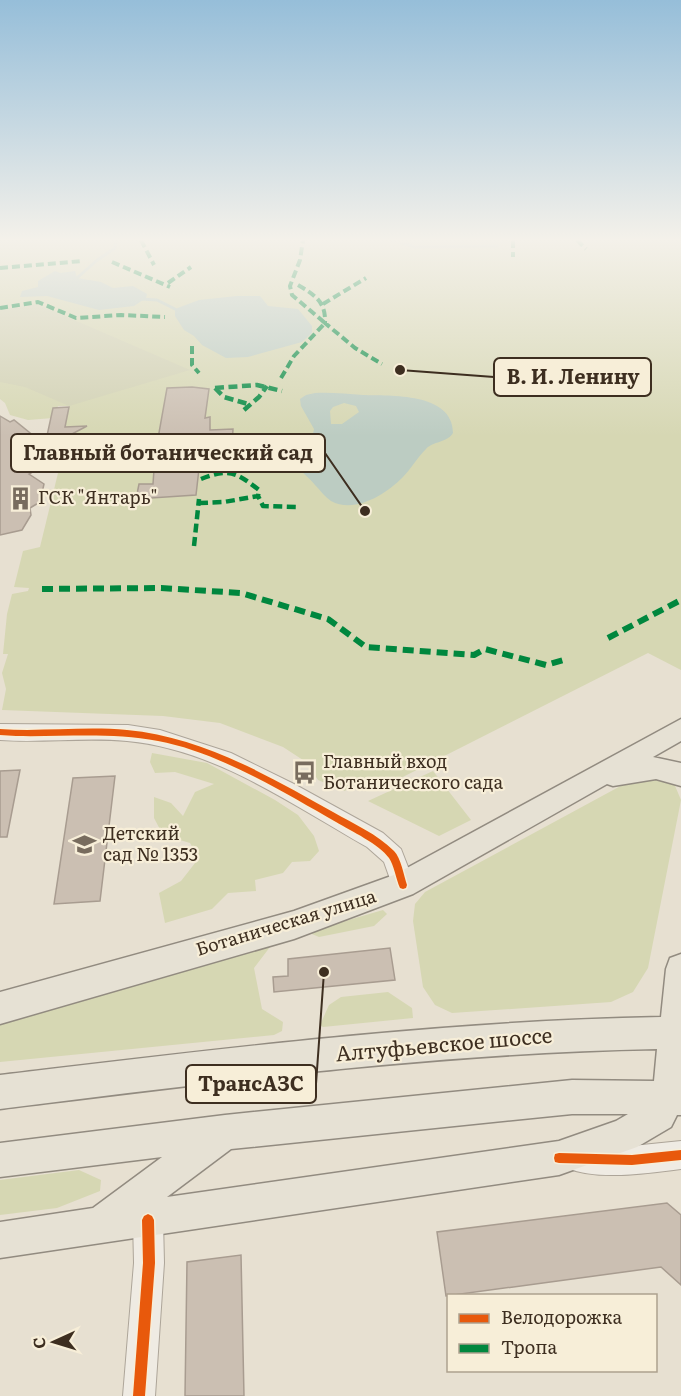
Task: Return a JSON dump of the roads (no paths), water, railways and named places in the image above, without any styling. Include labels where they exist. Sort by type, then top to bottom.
[{"type":"main road","name":"Ботаническая улица","points":[[0,1008],[294,925],[403,885],[593,780],[663,737],[681,729]]},
{"type":"main road","points":[[593,780],[654,767],[671,769],[681,775]]},
{"type":"main road","points":[[0,1240],[559,1158],[625,1135],[658,1115],[675,1097],[681,969]]},
{"type":"main road","name":"Алтуфьевское шоссе","points":[[0,1092],[302,1056],[565,1035],[677,1033]]},
{"type":"main road","points":[[0,1160],[226,1132],[572,1097],[675,1097]]},
{"type":"main road","points":[[97,1227],[226,1132]]},
{"type":"street","points":[[0,732],[130,733],[177,742],[213,754],[375,840],[393,856],[403,885]]},
{"type":"street","points":[[559,1158],[632,1160],[681,1155]]},
{"type":"street","points":[[139,1396],[149,1263],[148,1220]]},
{"type":"waterway","points":[[167,305],[175,309]]},
{"type":"place","name":"В. И. Ленину","points":[[400,370]]},
{"type":"place","name":"ГСК \"Янтарь\"","points":[[20,498]]},
{"type":"place","name":"Главный ботанический сад","points":[[365,511]]},
{"type":"place","name":"Главный вход Ботанического сада","points":[[305,772]]},
{"type":"place","name":"Детский сад № 1353","points":[[85,844]]},
{"type":"place","name":"ТрансАЗС","points":[[324,972]]}]
